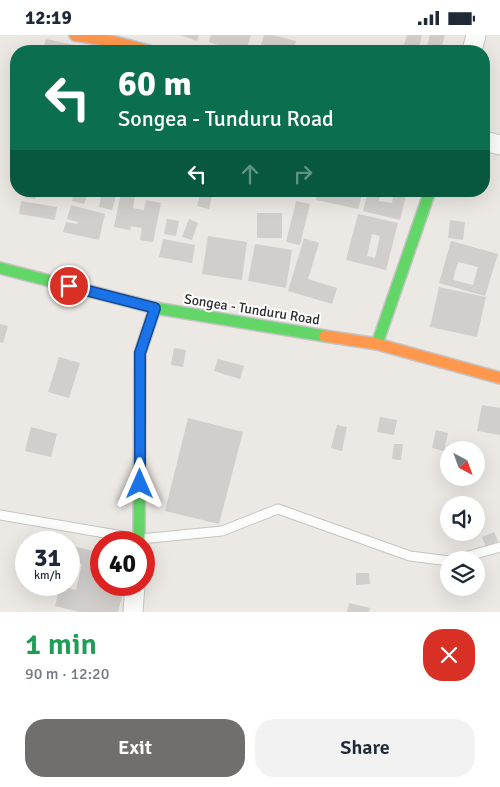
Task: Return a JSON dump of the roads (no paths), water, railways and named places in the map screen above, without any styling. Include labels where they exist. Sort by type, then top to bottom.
[{"type":"main road","points":[[76,35],[126,45]]},
{"type":"main road","points":[[377,344],[428,197]]},
{"type":"main road","name":"Songea - Tunduru Road","points":[[0,268],[155,308],[377,344],[500,378]]},
{"type":"main road","points":[[139,531],[140,353],[155,308]]},
{"type":"street","points":[[132,612],[134,596]]},
{"type":"lane","points":[[155,539],[222,531],[278,509],[410,556],[440,560]]},
{"type":"lane","points":[[0,515],[90,532]]},
{"type":"lane","points":[[485,551],[500,547]]}]
